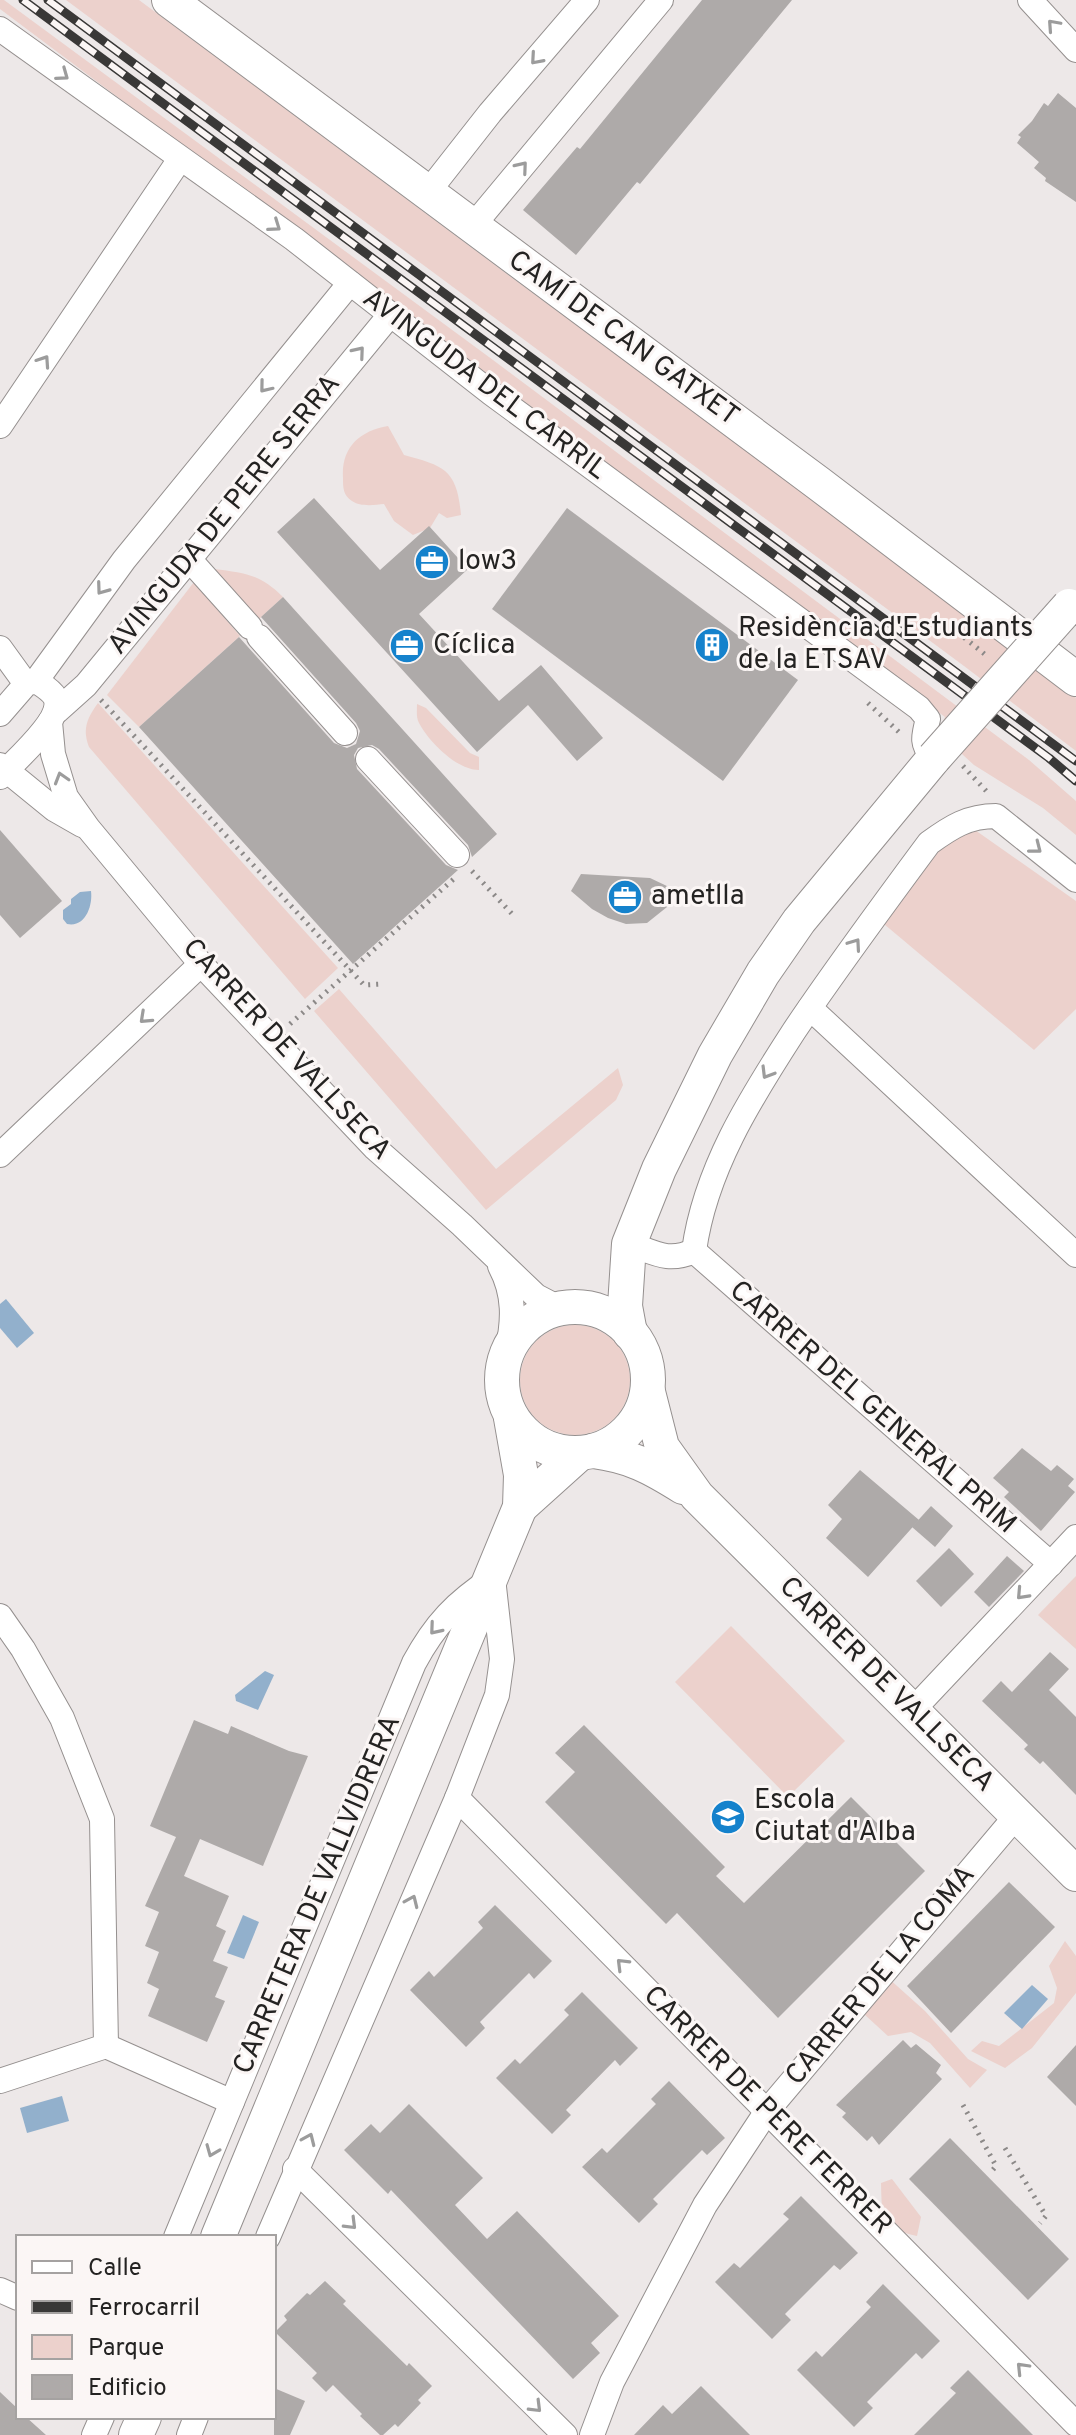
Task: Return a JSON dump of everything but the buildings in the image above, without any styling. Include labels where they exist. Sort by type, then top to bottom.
[{"type":"main road","name":"CAMÍ DE CAN GATXET","points":[[169,0],[1076,679]]},
{"type":"main road","points":[[697,1496],[646,1464],[622,1455],[559,1452],[545,1447],[521,1430],[511,1418],[502,1389],[507,1351],[529,1323],[565,1308],[593,1290],[629,1244],[659,1169],[700,1084],[763,973],[812,905],[934,758],[1073,602]]},
{"type":"main road","points":[[629,1244],[625,1306],[630,1333]]},
{"type":"main road","points":[[565,1308],[605,1313],[630,1333],[642,1350],[648,1392],[662,1447],[697,1496]]},
{"type":"main road","points":[[586,1452],[619,1439],[639,1418],[648,1392]]},
{"type":"main road","name":"CARRETERA DE VALLVIDRERA","points":[[219,2235],[520,1507],[521,1475],[511,1418]]},
{"type":"main road","name":"CARRETERA DE VALLVIDRERA","points":[[520,1507],[586,1452]]},
{"type":"main road","name":"CARRER DE VALLSECA","points":[[697,1496],[1076,1874]]},
{"type":"street","points":[[428,192],[490,113],[587,0]]},
{"type":"street","points":[[472,227],[661,0]]},
{"type":"street","points":[[1030,0],[1076,50]]},
{"type":"street","name":"AVINGUDA DEL CARRIL","points":[[0,29],[294,239],[390,315],[919,708],[928,719],[922,739],[924,748],[934,758]]},
{"type":"street","points":[[0,426],[180,159]]},
{"type":"street","name":"AVINGUDA DE PERE SERRA","points":[[0,714],[31,682],[124,560],[350,283]]},
{"type":"street","name":"AVINGUDA DE PERE SERRA","points":[[7,766],[86,685],[390,315]]},
{"type":"street","points":[[189,559],[345,733]]},
{"type":"street","points":[[0,648],[31,682],[51,691],[57,700],[54,717]]},
{"type":"street","name":"CARRER DE VALLSECA","points":[[54,717],[53,754],[66,797],[201,964],[375,1148],[536,1296],[565,1308]]},
{"type":"street","points":[[368,759],[463,862]]},
{"type":"street","name":"CARRER DE VALLSECA","points":[[7,766],[54,809],[88,828]]},
{"type":"street","points":[[629,1244],[660,1256],[678,1258],[694,1251],[697,1226],[724,1150],[769,1070],[929,843],[956,823],[980,816],[996,816],[1076,880]]},
{"type":"street","points":[[0,1155],[201,964]]},
{"type":"street","points":[[810,1008],[1076,1255]]},
{"type":"street","name":"CARRER DEL GENERAL PRIM","points":[[694,1251],[1051,1564]]},
{"type":"street","name":"CARRER DE VALLSECA","points":[[497,1260],[508,1280],[512,1305],[512,1330],[507,1351]]},
{"type":"street","points":[[911,1712],[1076,1537]]},
{"type":"street","name":"CARRETERA DE VALLVIDRERA","points":[[177,2235],[414,1663],[430,1633],[465,1596],[493,1578],[502,1659],[497,1695],[457,1798],[269,2235]]},
{"type":"street","points":[[0,1616],[23,1649],[62,1718],[102,1819],[106,2046]]},
{"type":"street","name":"CARRER DE PERE FERRER","points":[[457,1798],[1076,2424]]},
{"type":"street","name":"CARRER DE LA COMA","points":[[592,2435],[612,2382],[705,2205],[767,2111],[1017,1815]]},
{"type":"street","points":[[0,2081],[106,2046],[232,2102]]},
{"type":"street","points":[[295,2169],[565,2435]]},
{"type":"path","points":[[951,627],[1010,673]]},
{"type":"path","points":[[86,685],[364,985],[382,984]]},
{"type":"path","points":[[310,1005],[352,972],[463,862],[514,916]]},
{"type":"path","points":[[963,2105],[996,2166],[990,2173]]},
{"type":"path","points":[[1005,2148],[1046,2216],[1040,2223]]},
{"type":"green space","points":[[0,0],[493,360],[1029,760],[1076,801],[1076,835],[1043,808],[974,765],[939,733],[945,717],[0,9]]},
{"type":"green space","points":[[66,0],[139,0],[996,632],[1076,698],[1076,751],[964,666]]},
{"type":"green space","points":[[388,426],[404,455],[439,467],[452,479],[461,515],[447,518],[439,513],[430,528],[413,535],[394,521],[384,504],[359,504],[347,496],[343,488],[343,467],[349,450],[368,432]]},
{"type":"green space","points":[[214,569],[252,576],[267,583],[283,597],[258,620]]},
{"type":"green space","points":[[194,582],[240,636],[139,727],[107,695]]},
{"type":"green space","points":[[98,703],[338,968],[305,999],[89,747],[87,724]]},
{"type":"green space","points":[[417,704],[426,708],[470,753],[479,757],[479,770],[453,760],[437,746],[418,721]]},
{"type":"green space","points":[[975,830],[1076,901],[1076,1009],[1034,1050],[884,924],[948,839]]},
{"type":"green space","points":[[339,989],[496,1169],[618,1068],[623,1085],[616,1100],[486,1210],[314,1011]]},
{"type":"green space","points":[[575,1325],[596,1329],[614,1341],[626,1359],[630,1380],[626,1401],[614,1419],[596,1431],[575,1435],[554,1431],[536,1419],[524,1401],[520,1380],[524,1359],[536,1341],[554,1329]]},
{"type":"green space","points":[[1076,1576],[1076,1649],[1038,1615]]},
{"type":"green space","points":[[731,1626],[845,1741],[788,1797],[675,1682]]},
{"type":"green space","points":[[1065,1941],[1076,1956],[1076,1993],[1032,2048],[1005,2068],[971,2051],[982,2041],[999,2046],[1054,2003],[1057,1988],[1049,1966]]},
{"type":"green space","points":[[887,1977],[925,2011],[968,2059],[987,2070],[970,2088],[930,2043],[911,2032],[888,2036],[864,2014]]},
{"type":"green space","points":[[892,2179],[921,2217],[917,2236],[890,2225],[883,2213],[881,2183]]},
{"type":"water","points":[[91,891],[91,903],[86,915],[79,923],[67,924],[63,919],[63,910],[71,904],[71,899],[80,892]]},
{"type":"water","points":[[6,1299],[34,1333],[17,1348],[0,1328],[0,1304]]},
{"type":"water","points":[[265,1671],[274,1675],[258,1710],[236,1701],[235,1695]]},
{"type":"water","points":[[243,1915],[259,1922],[244,1959],[227,1953]]},
{"type":"water","points":[[1032,1985],[1048,1999],[1022,2029],[1004,2013]]},
{"type":"water","points":[[62,2096],[69,2121],[27,2133],[20,2108]]},
{"type":"railway","points":[[23,0],[1076,781]]},
{"type":"railway","points":[[48,0],[1076,761]]},
{"type":"place","name":"low3","points":[[432,562]]},
{"type":"place","name":"Residència d'Estudiants de la ETSAV","points":[[712,645]]},
{"type":"place","name":"Cíclica","points":[[407,646]]},
{"type":"place","name":"ametlla","points":[[625,897]]},
{"type":"place","name":"Escola Ciutat d'Alba","points":[[728,1817]]}]
